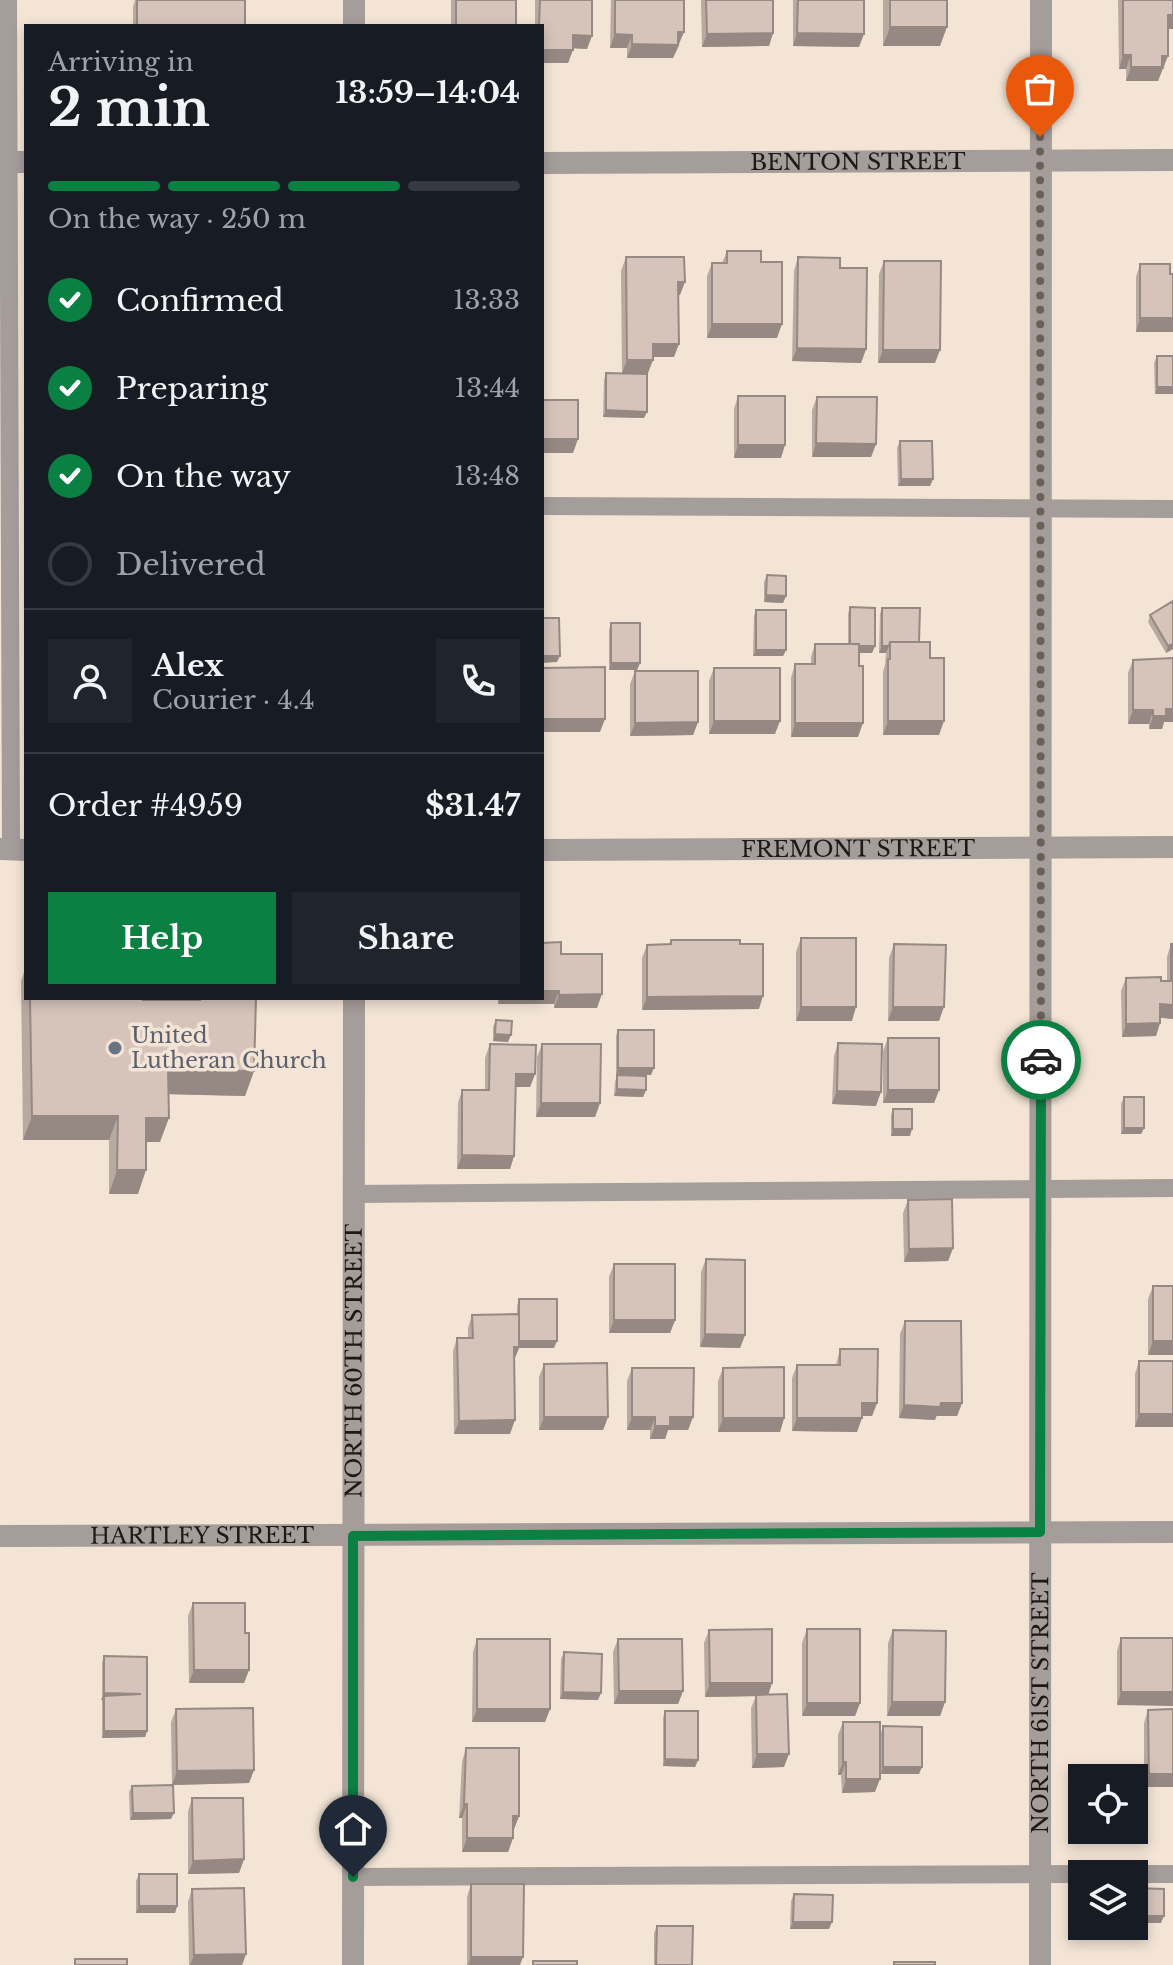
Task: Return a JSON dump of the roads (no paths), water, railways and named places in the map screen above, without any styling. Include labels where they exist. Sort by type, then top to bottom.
[{"type":"street","points":[[354,0],[354,24]]},
{"type":"street","name":"NORTH 61ST STREET","points":[[1040,1965],[1041,0]]},
{"type":"street","name":"BENTON STREET","points":[[544,163],[1173,160]]},
{"type":"street","name":"FREMONT STREET","points":[[544,850],[1173,847]]},
{"type":"street","name":"NORTH 60TH STREET","points":[[353,1965],[354,1000]]},
{"type":"street","name":"HARTLEY STREET","points":[[0,1536],[1173,1532]]},
{"type":"lane","points":[[8,0],[12,162],[12,850]]},
{"type":"lane","points":[[544,506],[1173,509]]},
{"type":"lane","points":[[353,1194],[1173,1188]]},
{"type":"lane","points":[[353,1877],[1068,1874]]},
{"type":"lane","points":[[1148,1874],[1173,1874]]},
{"type":"place","name":"United Lutheran Church","points":[[115,1048]]}]
